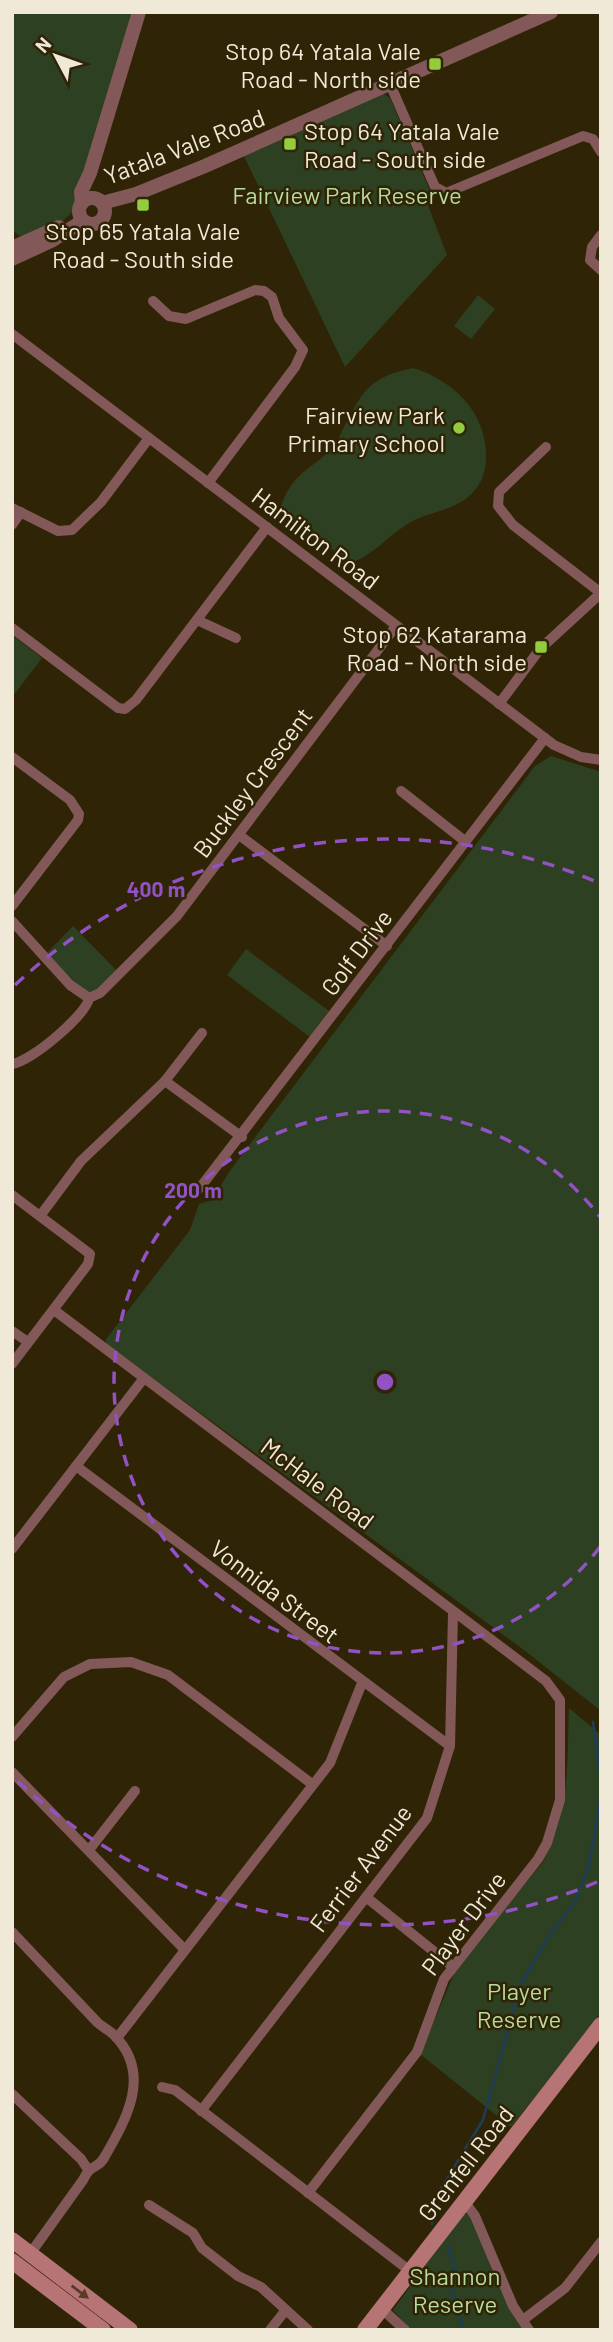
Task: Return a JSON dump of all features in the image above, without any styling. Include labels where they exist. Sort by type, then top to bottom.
[{"type":"main road","name":"Grenfell Road","points":[[365,2330],[601,2025]]},
{"type":"main road","points":[[12,2240],[130,2330]]},
{"type":"main road","points":[[12,2254],[30,2253]]},
{"type":"main road","points":[[30,2253],[33,2267],[46,2287]]},
{"type":"main road","points":[[12,2261],[103,2330]]},
{"type":"street","points":[[90,173],[105,210],[102,220],[93,224],[81,212],[81,192],[90,173],[139,12]]},
{"type":"street","name":"Yatala Vale Road","points":[[81,212],[100,201],[136,194],[205,166],[551,12]]},
{"type":"street","points":[[390,84],[435,187],[446,193],[583,136],[593,139],[601,152]]},
{"type":"street","points":[[12,248],[53,230],[81,212]]},
{"type":"street","points":[[12,259],[51,241],[81,212]]},
{"type":"street","points":[[601,235],[589,253],[590,260],[601,270]]},
{"type":"street","points":[[153,301],[169,316],[186,318],[255,290],[264,291],[272,298],[279,317],[303,349],[295,368],[208,483]]},
{"type":"street","name":"Hamilton Road","points":[[12,334],[545,738],[571,754],[601,760]]},
{"type":"street","points":[[12,525],[16,510],[58,531],[77,527],[96,508],[149,438]]},
{"type":"street","points":[[499,704],[540,649],[601,593],[513,525],[498,506],[499,492],[546,447]]},
{"type":"street","points":[[12,628],[122,709],[129,708],[267,527]]},
{"type":"street","points":[[197,620],[236,638]]},
{"type":"street","name":"Buckley Crescent","points":[[12,1065],[34,1056],[86,1010],[89,998],[100,993],[177,916],[396,626]]},
{"type":"street","name":"Golf Drive","points":[[200,1189],[545,738]]},
{"type":"street","points":[[12,757],[70,800],[79,814],[78,820],[12,906]]},
{"type":"street","points":[[401,792],[466,842]]},
{"type":"street","points":[[239,835],[387,946]]},
{"type":"street","points":[[12,920],[71,985],[89,998]]},
{"type":"street","points":[[40,1216],[81,1161],[165,1081],[202,1033]]},
{"type":"street","points":[[165,1081],[242,1137]]},
{"type":"street","points":[[12,1195],[90,1254],[88,1264],[12,1364]]},
{"type":"street","name":"McHale Road","points":[[54,1310],[555,1690]]},
{"type":"street","points":[[12,1331],[28,1342]]},
{"type":"street","points":[[12,1549],[144,1378]]},
{"type":"street","name":"Vonnida Street","points":[[76,1466],[362,1683],[450,1746]]},
{"type":"street","name":"Ferrier Avenue","points":[[201,2111],[427,1818],[450,1746],[453,1612]]},
{"type":"street","points":[[12,1737],[64,1677],[90,1664],[131,1661],[168,1675],[312,1784]]},
{"type":"street","points":[[117,2038],[330,1763],[362,1683]]},
{"type":"street","name":"Player Drive","points":[[308,2193],[417,2052],[435,1997],[452,1966],[538,1859],[547,1843],[560,1800],[560,1700],[555,1690]]},
{"type":"street","points":[[12,1772],[184,1949]]},
{"type":"street","points":[[89,1850],[135,1791]]},
{"type":"street","points":[[366,1897],[452,1966]]},
{"type":"street","points":[[12,1932],[97,2022],[117,2038],[133,2067],[133,2100],[104,2158],[87,2168],[83,2180],[30,2253]]},
{"type":"street","points":[[162,2087],[174,2090],[410,2270]]},
{"type":"street","points":[[12,2094],[81,2159],[87,2168]]},
{"type":"street","points":[[464,2201],[475,2216],[494,2267],[526,2325],[565,2288],[601,2242]]},
{"type":"street","points":[[149,2205],[193,2234],[202,2248],[238,2276],[261,2287],[307,2330]]},
{"type":"street","points":[[381,2308],[405,2330]]},
{"type":"street","points":[[270,2330],[285,2311]]},
{"type":"green space","points":[[12,12],[140,12],[86,199],[53,230],[27,241],[12,230]]},
{"type":"green space","name":"Fairview Park Reserve","points":[[384,94],[390,98],[431,193],[426,200],[447,255],[345,367],[243,154]]},
{"type":"green space","points":[[478,295],[495,309],[471,339],[454,326]]},
{"type":"green space","points":[[413,368],[442,381],[466,402],[475,414],[485,443],[483,476],[476,489],[461,502],[413,521],[354,562],[309,536],[281,506],[297,478],[335,444],[371,385],[388,375]]},
{"type":"green space","points":[[12,635],[42,658],[13,696],[12,695]]},
{"type":"green space","points":[[551,756],[601,772],[601,1711],[524,1650],[106,1344],[106,1339],[190,1230],[199,1204],[212,1200],[229,1172],[535,766]]},
{"type":"green space","points":[[73,926],[120,974],[89,998],[46,954]]},
{"type":"green space","points":[[246,949],[329,1011],[310,1037],[227,975]]},
{"type":"green space","name":"Player Reserve","points":[[569,1708],[601,1735],[601,2013],[511,2127],[420,2054],[456,1969],[543,1862],[552,1843],[563,1805]]},
{"type":"green space","name":"Shannon Reserve","points":[[464,2213],[474,2219],[491,2268],[524,2330],[411,2330],[393,2310]]},
{"type":"waterway","points":[[593,1722],[601,1779]]},
{"type":"waterway","points":[[432,2224],[435,2198],[483,2120],[521,1983],[549,1936],[575,1902],[589,1865],[601,1796]]},
{"type":"waterway","points":[[448,2246],[454,2266],[452,2292],[464,2330]]},
{"type":"place","name":"Stop 64 Yatala Vale Road - North side","points":[[435,64]]},
{"type":"place","name":"Stop 64 Yatala Vale Road - South side","points":[[290,144]]},
{"type":"place","name":"Stop 65 Yatala Vale Road - South side","points":[[143,205]]},
{"type":"place","name":"Fairview Park Primary School","points":[[459,428]]},
{"type":"place","name":"Stop 62 Katarama Road - North side","points":[[541,647]]}]
